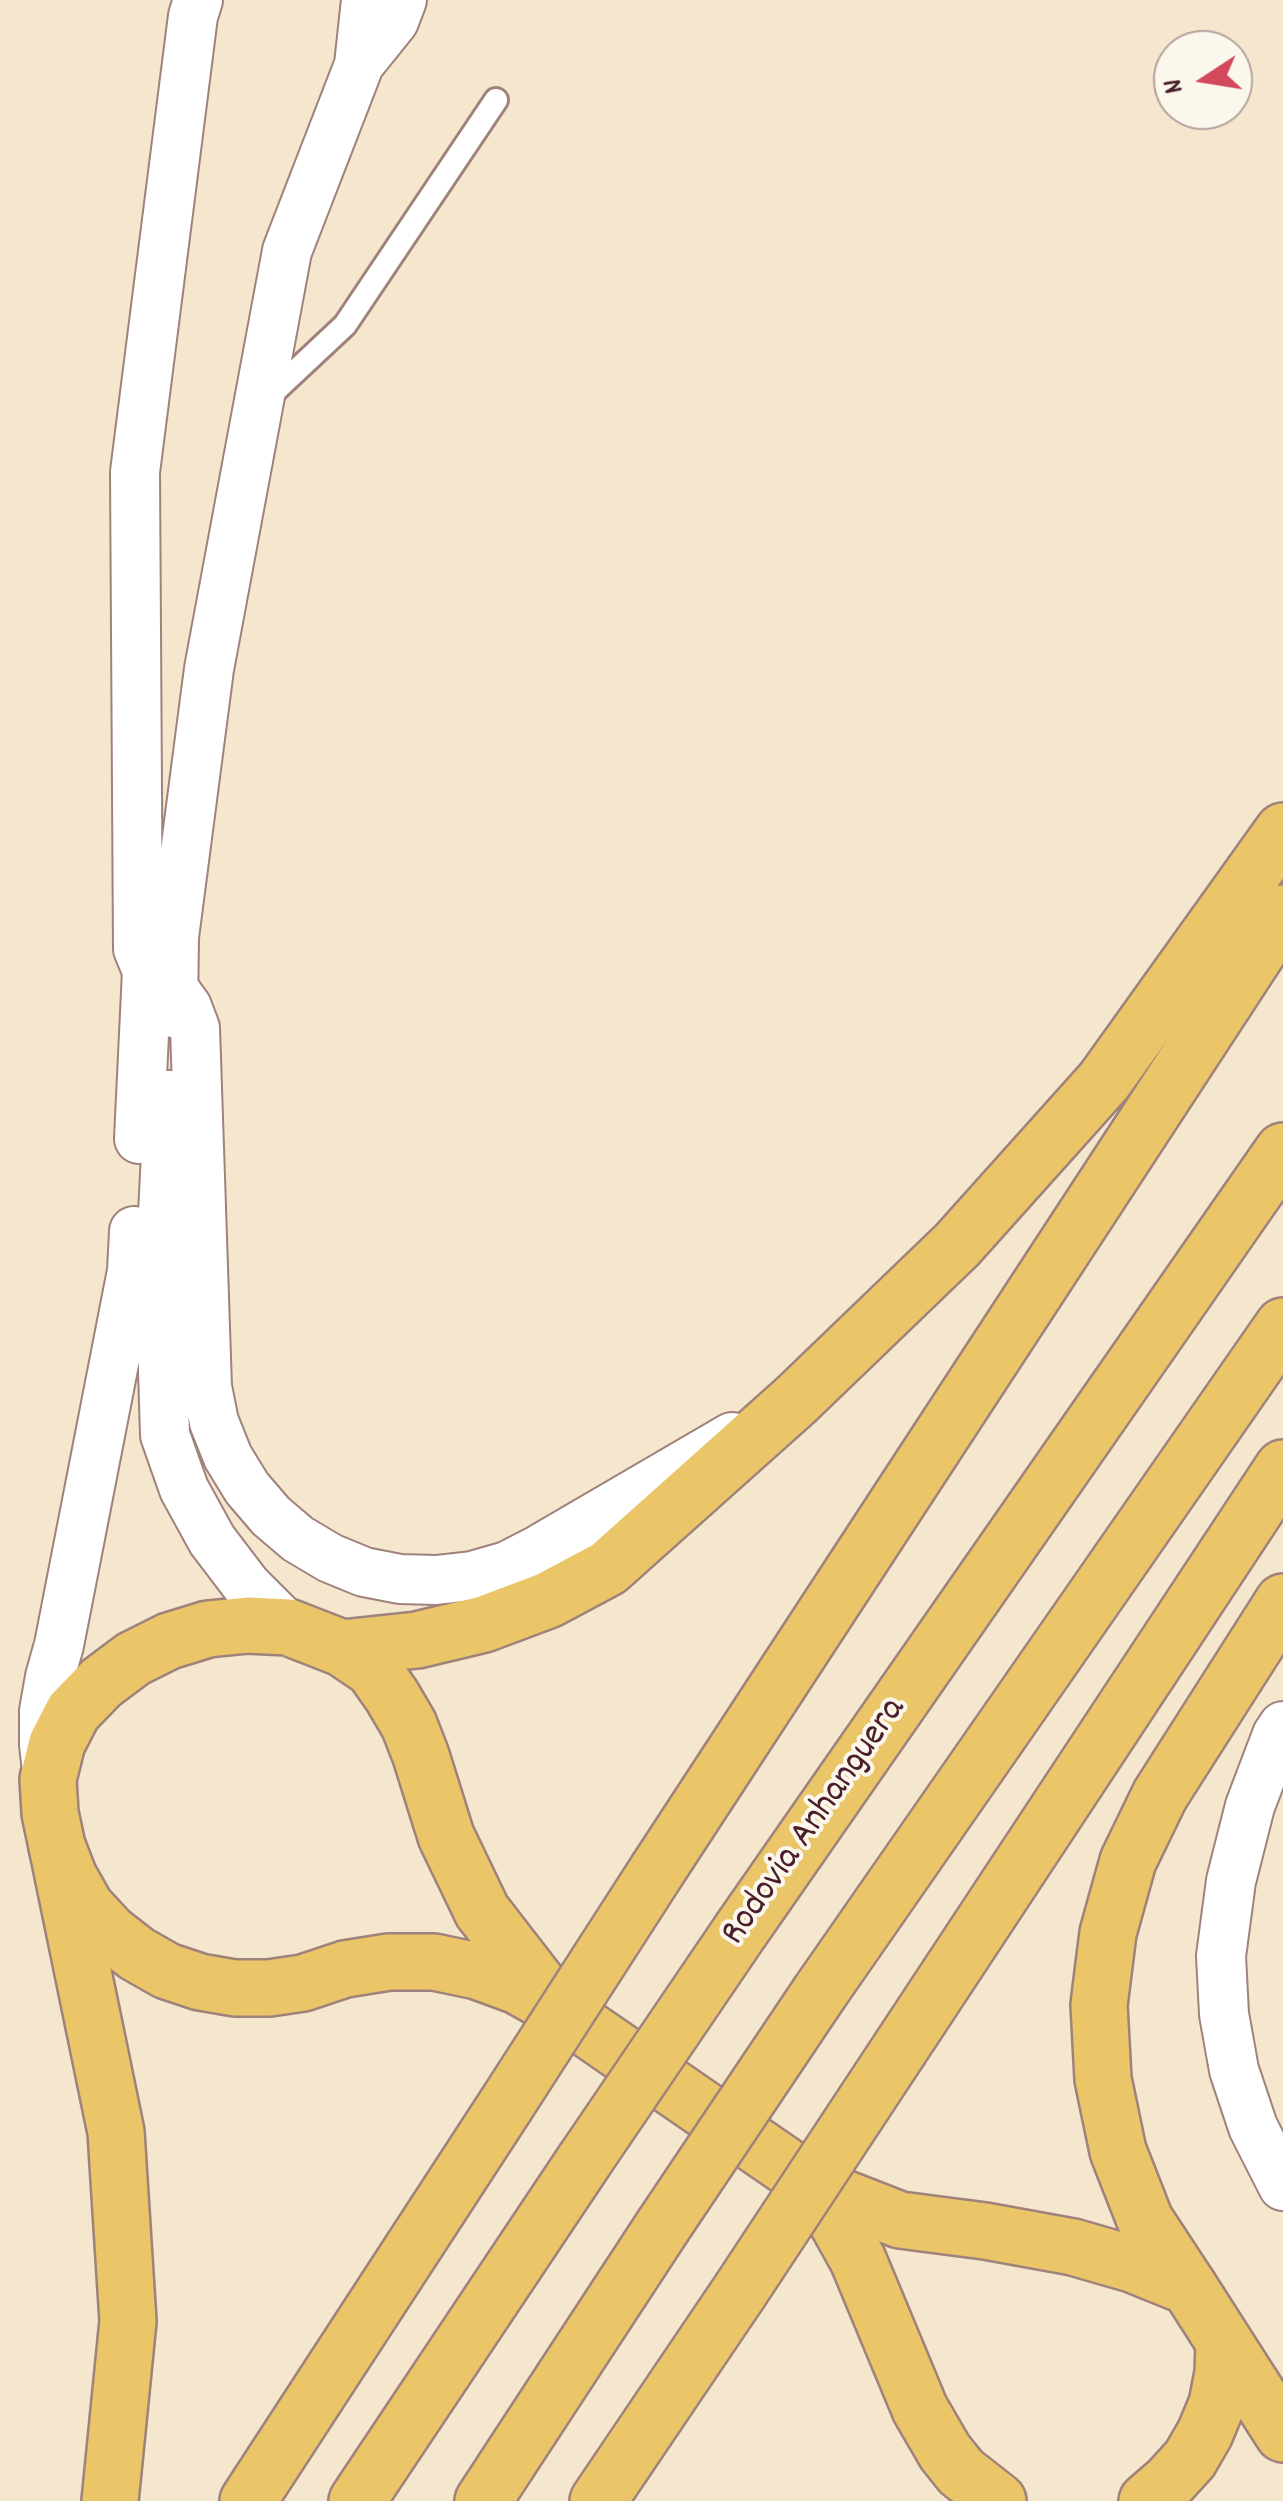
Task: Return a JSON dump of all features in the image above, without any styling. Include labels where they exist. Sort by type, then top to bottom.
[{"type":"main road","points":[[342,1648],[417,1640],[484,1624],[548,1600],[608,1568],[796,1400],[956,1245],[1104,1081],[1283,831]]},
{"type":"main road","points":[[248,2501],[1283,913]]},
{"type":"main road","name":"Rodovia Anhanguera","points":[[357,2501],[741,1930],[1283,1151]]},
{"type":"main road","points":[[483,2501],[820,1992],[1283,1326]]},
{"type":"main road","points":[[598,2501],[1283,1468]]},
{"type":"main road","points":[[1283,1602],[1160,1795],[1128,1861],[1108,1932],[1099,2005],[1103,2079],[1118,2152],[1145,2220],[1283,2434]]},
{"type":"main road","points":[[110,2501],[128,2321],[116,2132],[50,1812],[48,1779],[57,1744],[73,1712],[101,1683],[134,1660],[169,1642],[208,1630],[288,1626],[342,1648],[372,1669],[392,1696],[409,1725],[446,1836],[482,1911],[557,2008]]},
{"type":"main road","points":[[57,1846],[86,1907],[110,1933],[167,1971],[234,1988],[269,1988],[389,1962],[434,1962],[477,1970],[518,1986],[557,2008],[818,2188],[900,2220],[1073,2247],[1132,2264],[1188,2287]]},
{"type":"main road","points":[[818,2188],[858,2260],[920,2409],[961,2472],[998,2501]]},
{"type":"main road","points":[[1146,2501],[1190,2459],[1205,2433],[1217,2404],[1224,2342]]},
{"type":"street","points":[[198,0],[136,472],[138,949],[165,966],[195,1028],[207,1386],[214,1422],[228,1457],[270,1516],[330,1558],[364,1572],[436,1580],[472,1576],[507,1566],[796,1400]]},
{"type":"street","points":[[48,1779],[44,1711],[132,1271],[165,966],[208,669],[286,251],[359,65],[366,0]]},
{"type":"street","points":[[359,65],[394,21],[402,0]]},
{"type":"street","points":[[165,966],[160,1273],[165,1435],[184,1490],[212,1540],[246,1586],[288,1626]]},
{"type":"street","points":[[1283,1726],[1250,1806],[1231,1880],[1221,1956],[1224,2014],[1234,2070],[1253,2126],[1283,2186]]},
{"type":"lane","points":[[257,407],[345,324],[496,100]]}]
